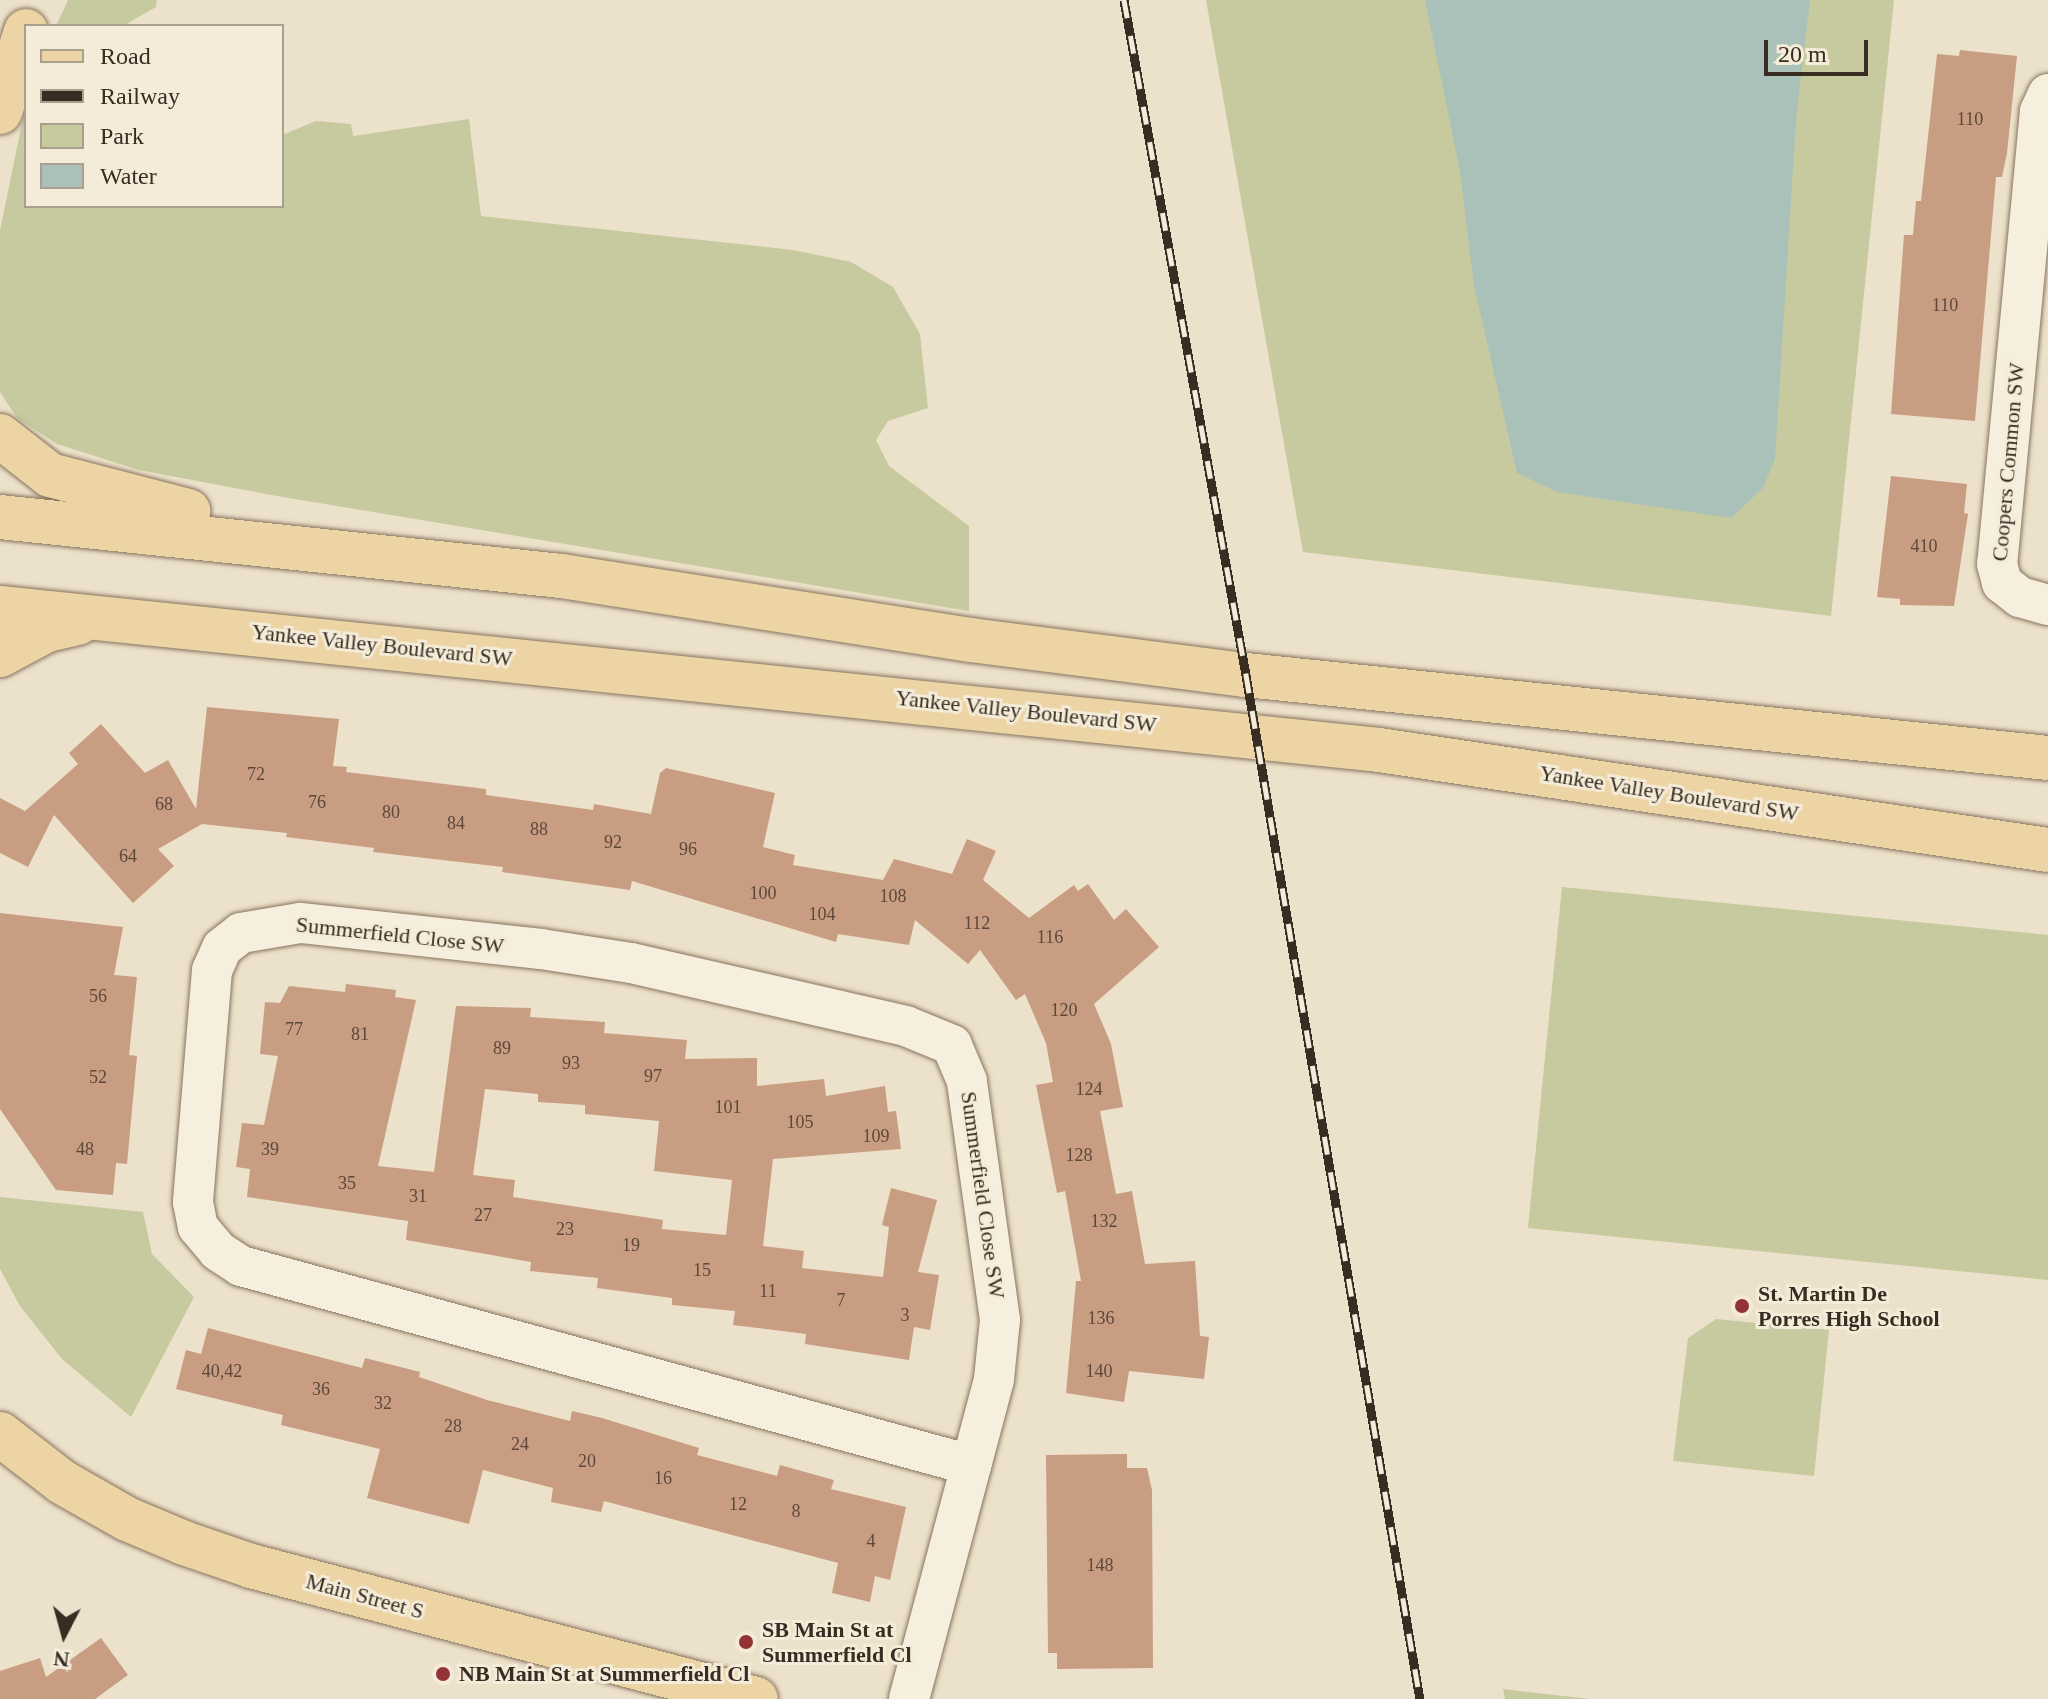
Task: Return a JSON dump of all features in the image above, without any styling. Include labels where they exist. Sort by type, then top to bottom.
[{"type":"main road","points":[[29,24],[41,0]]},
{"type":"main road","points":[[0,112],[24,37]]},
{"type":"main road","points":[[0,436],[50,475],[132,500],[561,576],[971,640],[1231,673],[2048,758]]},
{"type":"main road","points":[[0,517],[561,576]]},
{"type":"main road","name":"Yankee Valley Boulevard SW","points":[[0,608],[1379,750],[2048,850]]},
{"type":"main road","points":[[0,655],[47,630],[104,618]]},
{"type":"main road","name":"Main Street S","points":[[0,1434],[62,1482],[127,1519],[184,1543],[251,1566],[756,1699]]},
{"type":"street","name":"Coopers Common SW","points":[[2048,94],[2040,111],[2033,338],[1997,564],[2002,583],[2020,597],[2048,605]]},
{"type":"street","name":"Summerfield Close SW","points":[[909,1699],[994,1379],[1000,1320],[967,1081],[952,1045],[891,1023],[631,963],[541,949],[300,923],[241,933],[222,948],[212,970],[193,1202],[198,1227],[218,1251],[241,1266],[971,1465]]},
{"type":"green space","points":[[68,0],[157,0],[156,7],[126,24],[57,24]]},
{"type":"green space","points":[[1206,0],[1894,0],[1831,616],[1303,552]]},
{"type":"green space","points":[[24,113],[24,208],[284,208],[284,134],[316,121],[351,124],[353,136],[469,119],[481,216],[793,250],[851,262],[893,287],[920,334],[928,408],[888,421],[876,440],[889,466],[969,526],[969,611],[277,496],[139,470],[57,444],[17,418],[0,392],[0,231]]},
{"type":"green space","points":[[1562,887],[2048,935],[2048,1280],[1528,1228]]},
{"type":"green space","points":[[0,1197],[143,1212],[152,1254],[194,1297],[131,1417],[62,1359],[20,1306],[0,1269]]},
{"type":"green space","points":[[1716,1319],[1829,1330],[1814,1476],[1673,1461],[1688,1338]]},
{"type":"green space","points":[[1503,1689],[1590,1699],[1505,1699]]},
{"type":"water","points":[[1425,0],[1810,0],[1796,119],[1775,459],[1763,488],[1731,518],[1557,492],[1517,473],[1474,286],[1460,172]]},
{"type":"building","points":[[1960,50],[2017,56],[2007,153],[2002,177],[1996,177],[1975,421],[1891,414],[1904,235],[1913,235],[1916,201],[1921,201],[1937,54],[1959,56]]},
{"type":"building","points":[[1891,476],[1967,484],[1964,513],[1968,514],[1954,606],[1900,605],[1900,599],[1877,597]]},
{"type":"building","points":[[207,707],[339,719],[333,766],[347,767],[346,772],[486,789],[486,795],[593,810],[594,804],[651,814],[660,773],[666,768],[775,793],[763,847],[795,855],[793,865],[883,880],[894,859],[952,874],[967,839],[996,851],[983,880],[1029,918],[1074,885],[1078,891],[1088,884],[1114,920],[1126,909],[1159,947],[1094,1004],[1111,1044],[1123,1107],[1100,1111],[1116,1194],[1132,1191],[1145,1264],[1195,1261],[1200,1336],[1209,1337],[1204,1379],[1129,1371],[1124,1402],[1066,1393],[1076,1281],[1081,1281],[1065,1191],[1057,1193],[1036,1085],[1053,1082],[1046,1043],[1025,994],[1016,1000],[980,950],[968,964],[915,920],[909,945],[838,934],[836,942],[632,881],[630,890],[502,872],[503,867],[373,852],[374,848],[286,837],[287,833],[202,824],[158,849],[174,866],[133,903],[54,815],[28,867],[0,853],[0,798],[25,811],[78,764],[69,753],[101,724],[145,773],[168,760],[196,809]]},
{"type":"building","points":[[0,913],[123,927],[114,975],[137,977],[129,1055],[137,1056],[127,1164],[116,1163],[113,1195],[56,1190],[0,1109]]},
{"type":"building","points":[[346,984],[396,990],[395,997],[416,1000],[378,1166],[434,1172],[456,1006],[531,1008],[530,1017],[605,1022],[604,1033],[687,1040],[685,1059],[757,1058],[757,1086],[824,1079],[826,1096],[885,1086],[888,1112],[896,1111],[901,1149],[773,1159],[763,1246],[804,1251],[802,1268],[883,1277],[889,1227],[882,1225],[891,1188],[937,1200],[918,1272],[939,1275],[930,1330],[914,1327],[909,1360],[805,1344],[806,1334],[733,1325],[735,1311],[672,1305],[672,1298],[597,1288],[598,1278],[530,1271],[531,1262],[406,1240],[408,1221],[247,1197],[250,1169],[236,1167],[242,1123],[264,1125],[278,1056],[260,1054],[265,1002],[280,1003],[289,986],[345,992]],"holes":[[[485,1089],[538,1094],[538,1102],[585,1105],[585,1114],[659,1121],[654,1171],[732,1180],[726,1235],[662,1229],[663,1220],[513,1197],[515,1180],[473,1175]]]},
{"type":"building","points":[[208,1328],[362,1368],[365,1358],[420,1372],[419,1377],[487,1400],[570,1421],[572,1411],[602,1418],[699,1448],[697,1455],[777,1476],[780,1465],[834,1480],[831,1489],[906,1507],[890,1580],[875,1576],[870,1602],[832,1593],[838,1563],[604,1501],[601,1512],[551,1502],[553,1488],[483,1470],[469,1524],[367,1498],[380,1449],[281,1425],[283,1415],[176,1389],[186,1350],[201,1354]]},
{"type":"building","points":[[1127,1454],[1127,1468],[1147,1468],[1152,1490],[1153,1668],[1057,1669],[1057,1653],[1048,1653],[1046,1455]]},
{"type":"building","points":[[101,1638],[128,1675],[95,1699],[0,1699],[0,1671],[40,1658],[46,1677]]},
{"type":"railway","points":[[1124,0],[1246,675],[1420,1699]]},
{"type":"place","name":"St. Martin De Porres High School","points":[[1742,1306]]},
{"type":"place","name":"SB Main St at Summerfield Cl","points":[[746,1642]]},
{"type":"place","name":"NB Main St at Summerfield Cl","points":[[443,1674]]}]
